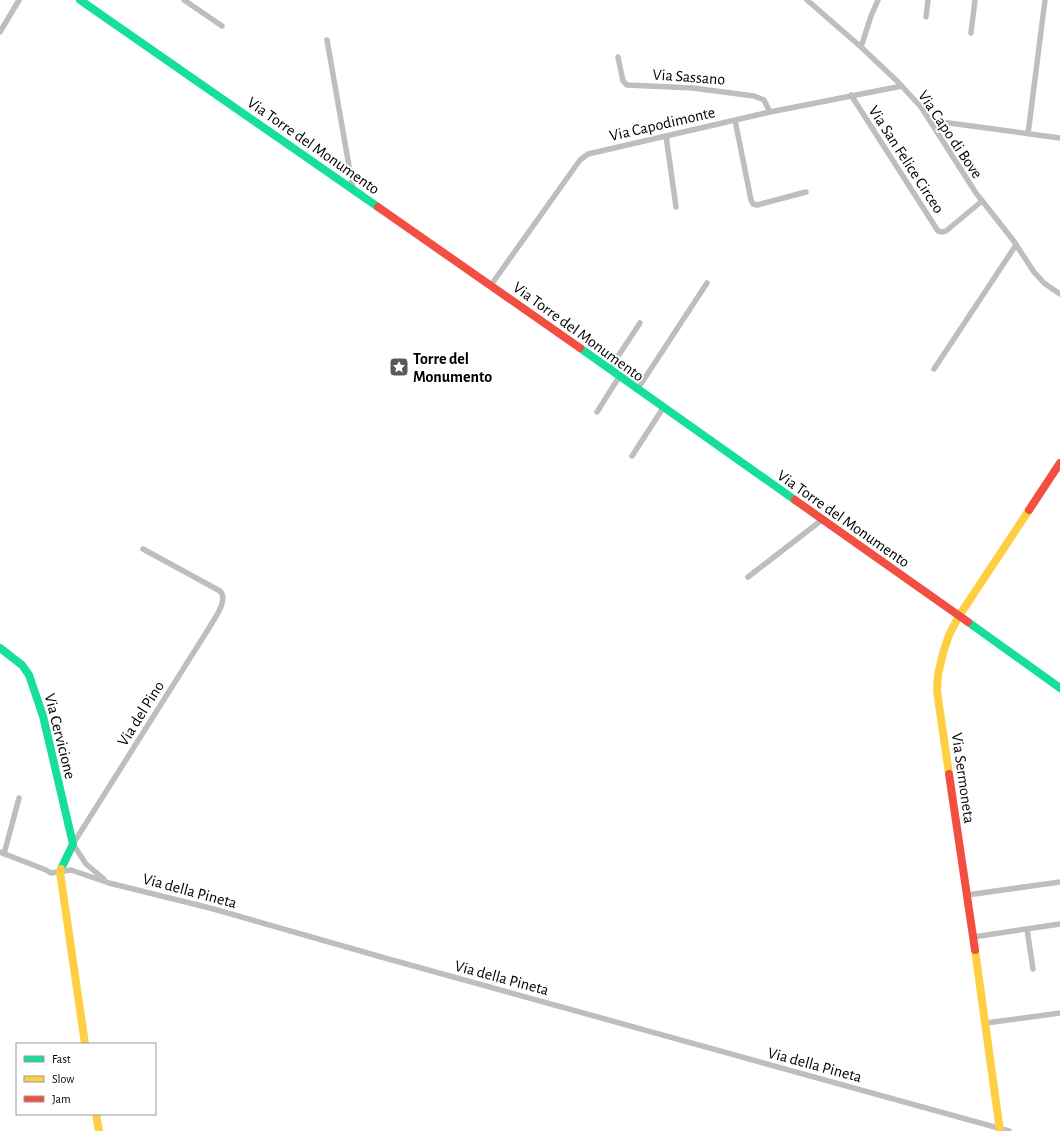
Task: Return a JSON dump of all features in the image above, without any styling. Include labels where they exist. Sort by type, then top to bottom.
[{"type":"street","points":[[0,32],[19,0]]},
{"type":"street","name":"Via Torre del Monumento","points":[[80,0],[491,285],[637,390],[823,519],[1060,688]]},
{"type":"street","points":[[184,0],[222,26]]},
{"type":"street","name":"Via Capo di Bove","points":[[807,0],[861,47],[902,86],[923,110],[982,201],[1016,245],[1041,281],[1060,294]]},
{"type":"street","points":[[861,47],[872,13],[878,0]]},
{"type":"street","points":[[926,16],[928,0]]},
{"type":"street","points":[[971,32],[975,0]]},
{"type":"street","points":[[1028,134],[1045,0]]},
{"type":"street","points":[[327,40],[353,189]]},
{"type":"street","name":"Via Sassano","points":[[618,57],[623,82],[627,85],[693,88],[754,96],[764,100],[770,112]]},
{"type":"street","name":"Via Capodimonte","points":[[491,285],[583,157],[597,151],[770,112],[902,86]]},
{"type":"street","name":"Via San Felice Circeo","points":[[851,95],[938,231],[945,231],[982,201]]},
{"type":"street","points":[[735,120],[753,204],[757,205],[806,192]]},
{"type":"street","points":[[933,124],[942,122],[1060,138]]},
{"type":"street","points":[[666,136],[676,207]]},
{"type":"street","points":[[934,369],[1016,245]]},
{"type":"street","points":[[637,390],[707,283]]},
{"type":"street","points":[[609,370],[640,323]]},
{"type":"street","points":[[597,412],[619,377]]},
{"type":"street","points":[[632,456],[663,408]]},
{"type":"street","name":"Via Sermoneta","points":[[1000,1130],[986,1023],[939,707],[937,686],[938,670],[949,635],[959,616],[1060,462]]},
{"type":"street","points":[[748,577],[823,519]]},
{"type":"street","name":"Via del Pino","points":[[73,844],[211,624],[221,606],[223,599],[222,594],[143,549]]},
{"type":"street","name":"Via Cervicione","points":[[0,648],[22,665],[28,673],[35,690],[43,716],[73,844],[88,866],[109,883]]},
{"type":"street","points":[[2,853],[19,798]]},
{"type":"street","points":[[73,844],[60,872],[85,1043]]},
{"type":"street","name":"Via della Pineta","points":[[2,853],[51,873],[71,870],[109,883],[210,908],[1000,1130],[1009,1131]]},
{"type":"street","points":[[967,895],[1060,882]]},
{"type":"street","points":[[973,937],[1060,924]]},
{"type":"street","points":[[1027,929],[1033,970]]},
{"type":"street","points":[[986,1023],[1060,1012]]},
{"type":"street","points":[[96,1115],[98,1131]]},
{"type":"traffic: fast","points":[[80,0],[378,207]]},
{"type":"traffic: fast","points":[[580,348],[795,500]]},
{"type":"traffic: fast","points":[[968,622],[1060,688]]},
{"type":"traffic: fast","points":[[0,648],[22,665],[29,675],[43,716],[73,844],[61,869]]},
{"type":"traffic: slow","points":[[949,774],[937,691],[938,675],[943,653],[949,635],[959,616],[1029,510]]},
{"type":"traffic: slow","points":[[61,869],[60,872],[85,1043]]},
{"type":"traffic: slow","points":[[975,950],[1000,1131]]},
{"type":"traffic: slow","points":[[96,1115],[99,1131]]},
{"type":"traffic: jam","points":[[378,207],[580,348]]},
{"type":"traffic: jam","points":[[1029,510],[1060,463]]},
{"type":"traffic: jam","points":[[795,500],[968,622]]},
{"type":"traffic: jam","points":[[949,774],[975,950]]},
{"type":"place","name":"Torre del Monumento","points":[[399,367]]}]
